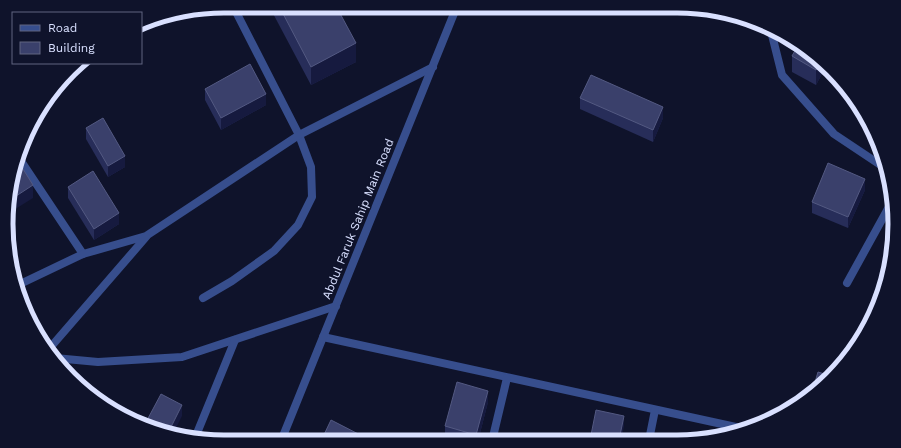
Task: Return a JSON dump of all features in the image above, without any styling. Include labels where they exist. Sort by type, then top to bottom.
[{"type":"street","points":[[203,298],[232,281],[274,252],[298,225],[312,197],[311,167],[299,136],[237,13]]},
{"type":"street","name":"Abdul Faruk Sahip Main Road","points":[[283,435],[454,13]]},
{"type":"street","points":[[772,36],[782,75],[834,134],[880,164]]},
{"type":"street","points":[[52,345],[146,236],[299,136],[433,67]]},
{"type":"street","points":[[22,162],[83,254]]},
{"type":"street","points":[[847,283],[888,209]]},
{"type":"street","points":[[21,283],[83,254],[146,236]]},
{"type":"street","points":[[62,359],[98,362],[182,357],[336,306]]},
{"type":"street","points":[[323,337],[734,427]]},
{"type":"street","points":[[197,433],[235,340]]},
{"type":"street","points":[[493,435],[507,378]]},
{"type":"street","points":[[650,435],[655,410]]},
{"type":"building","points":[[283,13],[340,13],[356,43],[311,67]]},
{"type":"building","points":[[795,50],[818,67],[816,70],[792,56]]},
{"type":"building","points":[[250,64],[266,94],[221,118],[205,89]]},
{"type":"building","points":[[591,75],[663,107],[653,130],[580,98]]},
{"type":"building","points":[[103,118],[125,156],[108,166],[86,128]]},
{"type":"building","points":[[828,163],[865,179],[848,217],[812,202]]},
{"type":"building","points":[[21,166],[33,185],[15,197]]},
{"type":"building","points":[[93,171],[119,213],[94,229],[68,187]]},
{"type":"building","points":[[818,372],[825,374],[816,383],[814,384]]},
{"type":"building","points":[[457,382],[488,391],[476,435],[445,426]]},
{"type":"building","points":[[161,394],[182,405],[170,428],[147,420]]},
{"type":"building","points":[[596,410],[624,416],[620,435],[591,435]]},
{"type":"building","points":[[331,420],[360,435],[324,435]]}]
